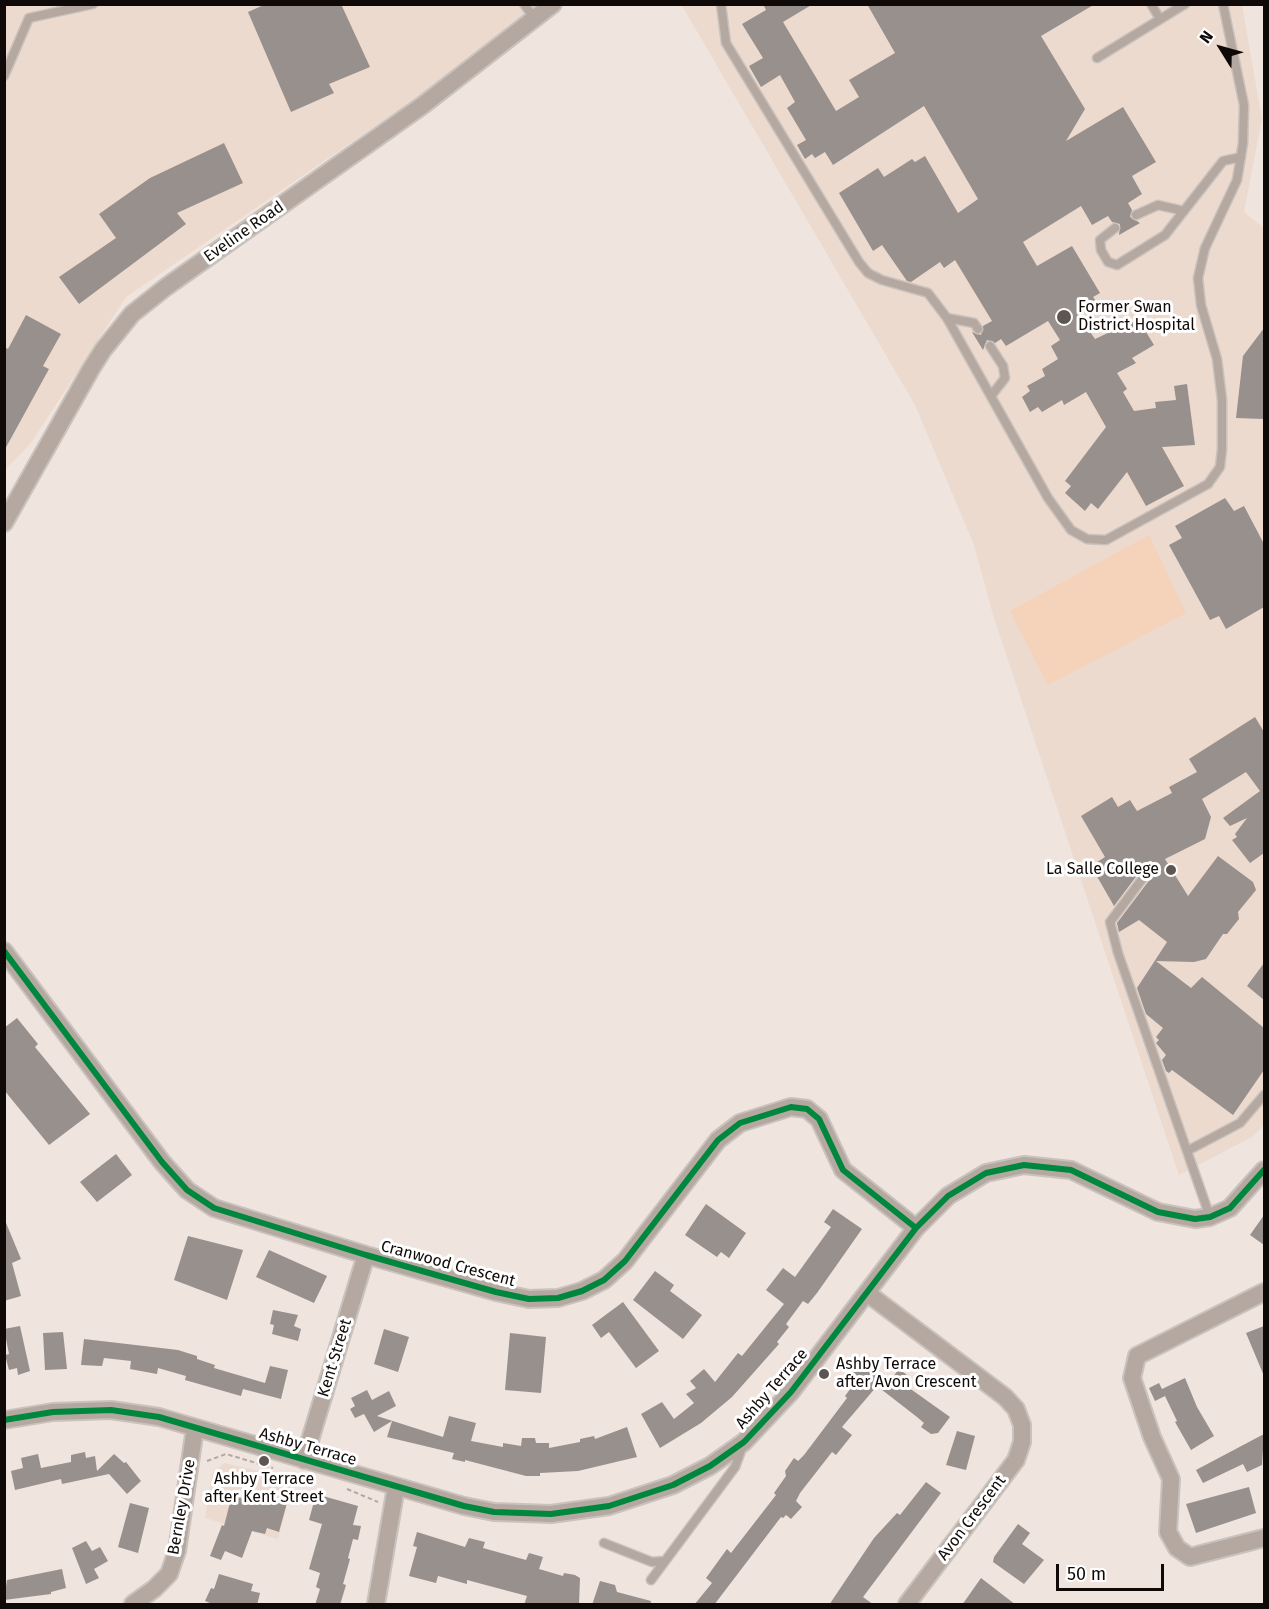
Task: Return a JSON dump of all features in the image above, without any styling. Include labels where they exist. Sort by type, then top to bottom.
[{"type":"street","name":"Eveline Road","points":[[4,523],[91,369],[103,350],[132,315],[166,287],[423,105],[554,4]]},
{"type":"street","name":"Cranwood Crescent","points":[[4,951],[162,1162],[187,1190],[214,1208],[366,1256],[529,1299],[558,1298],[582,1291],[604,1280],[625,1261],[718,1140],[740,1123],[791,1107],[807,1108],[819,1119],[843,1170],[916,1228]]},
{"type":"street","name":"Ashby Terrace","points":[[4,1420],[53,1412],[111,1410],[159,1417],[396,1487],[494,1512],[550,1514],[609,1506],[673,1485],[710,1466],[744,1442],[791,1392],[916,1228],[948,1196],[986,1173],[1024,1165],[1071,1170],[1158,1212],[1195,1219],[1210,1217]]},
{"type":"street","points":[[1210,1217],[1230,1208],[1264,1170]]},
{"type":"street","name":"Kent Street","points":[[304,1460],[366,1256]]},
{"type":"street","points":[[1264,1292],[1137,1356],[1132,1378],[1152,1437],[1171,1479],[1168,1532],[1177,1548],[1190,1557],[1264,1538]]},
{"type":"street","name":"Avon Crescent","points":[[867,1293],[1005,1397],[1016,1409],[1022,1425],[1022,1442],[1016,1460],[907,1605]]},
{"type":"street","name":"Bernley Drive","points":[[133,1605],[169,1574],[177,1551],[195,1428]]},
{"type":"street","points":[[376,1605],[396,1487]]},
{"type":"lane","points":[[46,14],[50,4]]},
{"type":"lane","points":[[4,76],[29,18],[93,4]]},
{"type":"lane","points":[[524,4],[534,18]]},
{"type":"lane","points":[[721,4],[726,42],[859,262],[868,273],[882,280],[928,293],[947,318],[1048,498],[1071,530],[1087,540],[1106,540],[1208,484],[1220,467],[1222,400],[1217,359],[1201,305],[1198,278],[1205,248],[1237,180],[1241,157],[1244,105],[1223,4]]},
{"type":"lane","points":[[1151,4],[1160,19]]},
{"type":"lane","points":[[1097,58],[1185,4]]},
{"type":"lane","points":[[1115,228],[1100,240],[1101,250],[1108,262],[1117,266],[1165,235],[1223,161],[1241,157]]},
{"type":"lane","points":[[1136,215],[1158,205],[1184,210]]},
{"type":"lane","points":[[947,318],[974,323],[978,329]]},
{"type":"lane","points":[[990,346],[1003,366],[1005,378],[991,396]]},
{"type":"lane","points":[[1149,870],[1110,922],[1118,953],[1210,1217]]},
{"type":"lane","points":[[1187,1151],[1240,1123],[1264,1095]]},
{"type":"lane","points":[[651,1580],[735,1467],[744,1442]]},
{"type":"lane","points":[[604,1543],[652,1562],[664,1561]]},
{"type":"path","points":[[202,1466],[214,1457],[226,1454],[282,1471]]},
{"type":"path","points":[[346,1489],[374,1499],[384,1508]]},
{"type":"shaded area","points":[[534,4],[540,13],[126,297],[31,443],[5,470],[4,5]]},
{"type":"shaded area","name":"Former Swan District Hospital","points":[[681,4],[1242,5],[1262,119],[1244,212],[1264,228],[1264,1125],[1252,1137],[1179,1175],[993,615],[974,545],[915,405]]},
{"type":"shaded area","points":[[1149,535],[1186,613],[1048,685],[1010,611]]},
{"type":"shaded area","points":[[224,1463],[293,1479],[278,1539],[205,1518],[212,1475]]},
{"type":"building","points":[[266,4],[341,4],[370,67],[329,84],[334,93],[291,112],[248,12]]},
{"type":"building","points":[[763,4],[813,4],[783,22],[836,111],[859,97],[849,80],[895,53],[867,4],[1095,4],[1041,36],[1085,109],[1066,141],[1123,107],[1156,162],[1132,176],[1142,194],[1128,203],[1132,210],[1130,217],[1140,223],[1119,235],[1120,224],[1112,222],[1108,216],[1092,225],[1081,206],[1023,242],[1037,266],[1072,246],[1100,293],[1093,297],[1098,304],[1079,316],[1095,339],[1138,319],[1154,345],[1132,358],[1136,363],[1117,373],[1127,389],[1123,392],[1134,411],[1156,408],[1155,402],[1176,400],[1174,386],[1187,384],[1195,445],[1162,447],[1184,486],[1146,506],[1127,472],[1098,509],[1091,503],[1085,511],[1065,493],[1071,486],[1065,481],[1106,427],[1086,392],[1064,405],[1062,400],[1042,412],[1038,407],[1030,412],[1022,397],[1030,391],[1027,386],[1045,376],[1042,369],[1058,359],[1051,346],[1060,340],[1048,321],[1006,346],[1001,339],[995,343],[987,340],[983,350],[972,332],[981,335],[983,326],[992,321],[955,260],[944,268],[940,262],[911,282],[907,281],[882,245],[873,251],[839,193],[878,168],[884,177],[912,159],[915,162],[925,156],[958,213],[978,199],[924,106],[833,165],[825,152],[815,158],[812,154],[805,159],[797,145],[806,140],[787,108],[795,102],[780,75],[761,87],[749,66],[763,58],[742,24],[766,10]]},
{"type":"building","points":[[224,143],[243,183],[177,213],[186,224],[79,304],[59,277],[116,238],[99,214],[150,178]]},
{"type":"building","points":[[26,315],[61,334],[43,366],[49,369],[4,451],[4,347],[8,349]]},
{"type":"building","points":[[1264,328],[1264,419],[1236,418],[1243,356]]},
{"type":"building","points":[[1225,498],[1234,511],[1244,506],[1264,544],[1264,607],[1226,629],[1219,616],[1210,620],[1169,545],[1182,538],[1175,526]]},
{"type":"building","points":[[1255,717],[1264,732],[1264,853],[1250,863],[1232,840],[1237,837],[1235,834],[1247,818],[1230,826],[1223,818],[1260,791],[1246,772],[1202,799],[1211,817],[1205,839],[1165,859],[1188,896],[1218,856],[1253,882],[1256,890],[1238,912],[1239,919],[1227,934],[1223,934],[1206,959],[1194,962],[1156,961],[1191,988],[1202,977],[1264,1028],[1264,1070],[1233,1115],[1172,1070],[1169,1073],[1166,1071],[1162,1060],[1166,1055],[1156,1043],[1159,1040],[1156,1037],[1163,1028],[1146,1014],[1137,988],[1167,942],[1139,920],[1119,932],[1117,923],[1154,874],[1155,867],[1149,864],[1144,866],[1114,906],[1091,866],[1105,857],[1081,816],[1112,797],[1118,807],[1130,800],[1137,811],[1172,793],[1169,787],[1197,772],[1189,759]]},
{"type":"building","points":[[1264,963],[1264,1000],[1247,986]]},
{"type":"building","points":[[17,1018],[38,1044],[35,1047],[90,1114],[49,1145],[4,1090],[4,1028]]},
{"type":"building","points":[[116,1154],[132,1175],[97,1202],[80,1182]]},
{"type":"building","points":[[706,1204],[746,1233],[729,1258],[721,1252],[717,1257],[685,1235]]},
{"type":"building","points":[[833,1209],[862,1229],[817,1293],[808,1304],[803,1301],[786,1324],[789,1327],[777,1342],[779,1344],[732,1397],[701,1423],[660,1448],[641,1414],[662,1402],[674,1419],[694,1403],[686,1394],[696,1388],[690,1381],[704,1369],[715,1382],[738,1353],[742,1356],[784,1304],[766,1290],[783,1268],[795,1277],[831,1227],[824,1222]]},
{"type":"building","points":[[1264,1215],[1264,1245],[1250,1235]]},
{"type":"building","points":[[4,1218],[21,1259],[12,1263],[21,1296],[4,1301]]},
{"type":"building","points":[[188,1236],[243,1250],[227,1300],[174,1280]]},
{"type":"building","points":[[269,1250],[327,1276],[314,1303],[256,1277]]},
{"type":"building","points":[[655,1271],[674,1285],[670,1291],[702,1315],[683,1339],[633,1300]]},
{"type":"building","points":[[623,1302],[659,1351],[636,1368],[609,1332],[601,1338],[592,1325]]},
{"type":"building","points":[[273,1310],[298,1315],[294,1326],[301,1329],[298,1341],[272,1334],[274,1325],[270,1324]]},
{"type":"building","points":[[20,1326],[30,1371],[18,1375],[17,1368],[9,1370],[5,1355],[9,1354],[4,1329]]},
{"type":"building","points":[[1264,1326],[1264,1376],[1246,1333]]},
{"type":"building","points":[[384,1329],[409,1337],[398,1372],[374,1364]]},
{"type":"building","points":[[63,1332],[67,1369],[45,1370],[43,1333]]},
{"type":"building","points":[[510,1333],[546,1337],[541,1393],[505,1390]]},
{"type":"building","points":[[84,1339],[178,1350],[215,1365],[214,1368],[265,1383],[270,1366],[288,1370],[281,1399],[243,1389],[241,1396],[185,1380],[186,1376],[158,1368],[157,1374],[130,1369],[131,1361],[104,1358],[102,1366],[81,1365]]},
{"type":"building","points":[[865,1363],[889,1382],[899,1369],[911,1378],[905,1385],[950,1417],[938,1433],[931,1434],[921,1427],[924,1423],[877,1386],[842,1427],[852,1435],[836,1455],[832,1452],[800,1493],[796,1501],[802,1507],[791,1519],[786,1515],[781,1517],[714,1605],[694,1605],[712,1583],[706,1578],[727,1549],[731,1553],[776,1495],[774,1493],[786,1476],[785,1471],[794,1458],[798,1461],[804,1455],[847,1398],[845,1396],[856,1381],[849,1376],[857,1365],[861,1368]]},
{"type":"building","points":[[1185,1378],[1197,1407],[1214,1436],[1191,1450],[1175,1422],[1177,1421],[1165,1396],[1155,1401],[1149,1388],[1159,1383],[1162,1389]]},
{"type":"building","points":[[367,1390],[372,1400],[389,1391],[396,1406],[377,1416],[443,1437],[449,1416],[476,1423],[471,1441],[503,1447],[503,1443],[521,1446],[522,1438],[535,1438],[536,1443],[549,1443],[549,1448],[580,1442],[580,1439],[594,1436],[595,1439],[627,1427],[637,1457],[578,1471],[540,1473],[540,1476],[526,1476],[465,1460],[465,1462],[452,1459],[454,1453],[387,1437],[392,1421],[374,1432],[364,1414],[355,1418],[350,1409],[355,1406],[351,1398]]},
{"type":"building","points":[[957,1431],[975,1436],[966,1470],[946,1465]]},
{"type":"building","points":[[1264,1434],[1262,1465],[1247,1472],[1243,1464],[1203,1483],[1196,1470]]},
{"type":"building","points":[[85,1452],[86,1458],[95,1456],[97,1471],[114,1454],[124,1463],[126,1462],[141,1481],[127,1494],[109,1474],[62,1484],[61,1479],[15,1490],[11,1471],[23,1468],[21,1458],[38,1454],[41,1468],[71,1462],[71,1455]]},
{"type":"building","points":[[926,1482],[941,1493],[863,1597],[874,1605],[829,1605],[874,1538],[897,1513],[900,1515]]},
{"type":"building","points":[[1249,1487],[1256,1513],[1196,1533],[1186,1504]]},
{"type":"building","points":[[316,1494],[358,1506],[353,1525],[361,1526],[358,1540],[353,1539],[343,1584],[346,1585],[340,1605],[315,1605],[320,1589],[316,1587],[320,1573],[309,1569],[322,1524],[309,1520]]},
{"type":"building","points":[[232,1495],[259,1504],[260,1500],[269,1502],[270,1498],[287,1503],[279,1532],[267,1528],[265,1534],[252,1531],[242,1558],[225,1551],[221,1560],[210,1556],[222,1525],[224,1526]]},
{"type":"building","points":[[130,1503],[149,1508],[138,1553],[118,1547]]},
{"type":"building","points":[[1018,1524],[1030,1533],[1022,1544],[1044,1560],[1024,1584],[993,1562],[994,1557]]},
{"type":"building","points":[[417,1532],[465,1547],[469,1538],[485,1542],[483,1548],[526,1560],[529,1553],[543,1557],[539,1569],[563,1576],[564,1573],[575,1575],[580,1578],[579,1605],[524,1605],[527,1596],[467,1580],[467,1584],[438,1576],[436,1583],[409,1576],[417,1547],[413,1546]]},
{"type":"building","points":[[86,1541],[92,1551],[100,1547],[108,1561],[94,1569],[99,1578],[86,1584],[72,1548]]},
{"type":"building","points":[[62,1569],[66,1588],[51,1592],[51,1594],[4,1600],[7,1580]]},
{"type":"building","points":[[219,1574],[253,1584],[251,1591],[260,1593],[257,1605],[215,1605],[205,1601],[211,1588],[214,1589]]},
{"type":"building","points":[[981,1578],[1016,1605],[962,1605]]},
{"type":"building","points":[[600,1581],[615,1585],[617,1592],[651,1601],[650,1605],[592,1605]]},
{"type":"cycle path","points":[[4,951],[162,1162],[187,1190],[214,1208],[366,1255],[496,1292],[529,1299],[558,1298],[582,1291],[604,1280],[625,1261],[718,1140],[740,1123],[791,1107],[807,1109],[819,1119],[843,1170],[916,1228]]},
{"type":"cycle path","points":[[4,1420],[53,1412],[111,1410],[159,1417],[464,1506],[494,1512],[551,1514],[609,1506],[673,1485],[710,1466],[744,1442],[791,1392],[916,1228],[948,1196],[986,1173],[1024,1165],[1071,1170],[1158,1212],[1195,1219],[1210,1217],[1230,1208],[1264,1170]]},
{"type":"place","name":"Former Swan District Hospital","points":[[1064,317]]},
{"type":"place","name":"La Salle College","points":[[1171,870]]},
{"type":"place","name":"Ashby Terrace after Avon Crescent","points":[[824,1374]]},
{"type":"place","name":"Ashby Terrace after Kent Street","points":[[264,1461]]}]
